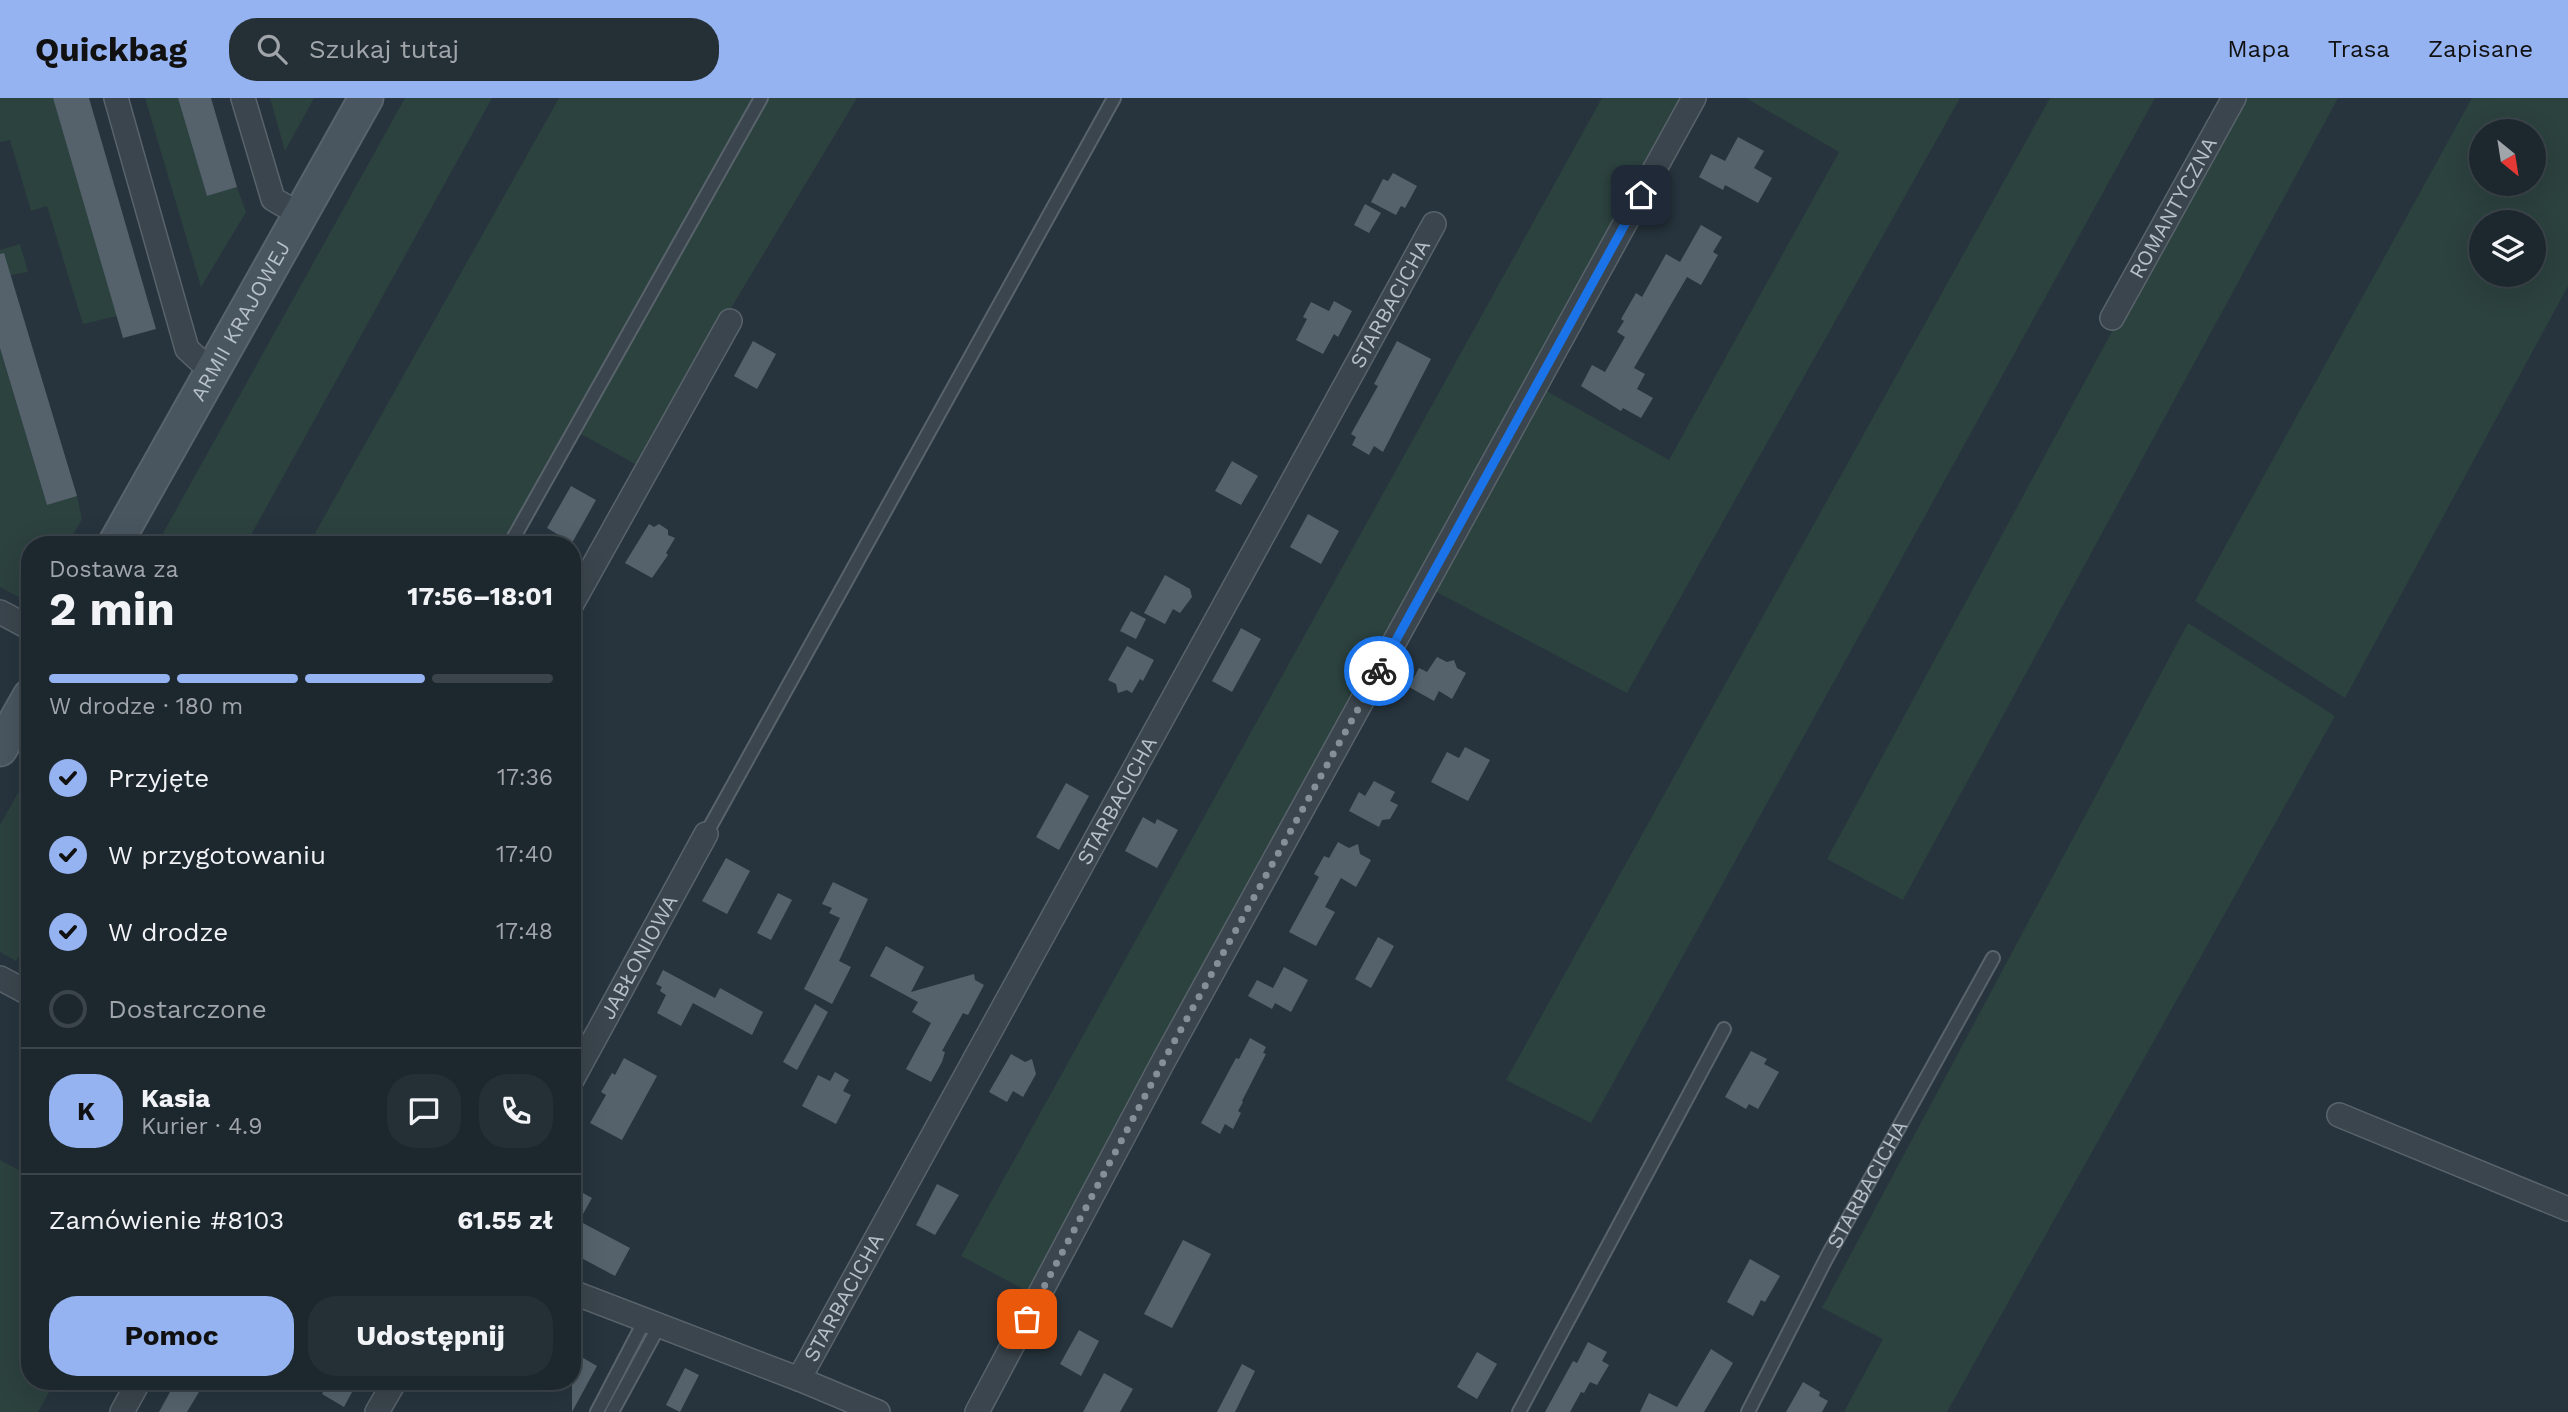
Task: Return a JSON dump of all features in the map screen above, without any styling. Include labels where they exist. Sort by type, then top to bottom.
[{"type":"street","points":[[116,98],[187,349],[212,371]]},
{"type":"street","points":[[243,98],[273,199],[299,215]]},
{"type":"street","name":"ARMII KRAJOWEJ","points":[[119,536],[366,98]]},
{"type":"street","points":[[977,1412],[1170,1050],[1694,98]]},
{"type":"street","name":"ROMANTYCZNA","points":[[2112,318],[2234,98]]},
{"type":"street","name":"STARBACICHA","points":[[799,1379],[1434,224]]},
{"type":"street","points":[[581,588],[730,321]]},
{"type":"street","points":[[0,612],[21,623]]},
{"type":"street","points":[[0,749],[21,712]]},
{"type":"street","name":"JABŁONIOWA","points":[[581,1063],[706,834]]},
{"type":"street","points":[[0,978],[21,990]]},
{"type":"street","points":[[2339,1115],[2568,1209]]},
{"type":"street","name":"STARBACICHA","points":[[581,1295],[878,1412]]},
{"type":"street","points":[[122,1412],[134,1390]]},
{"type":"street","points":[[377,1412],[389,1390]]},
{"type":"lane","points":[[515,536],[761,98]]},
{"type":"lane","points":[[706,834],[1114,98]]},
{"type":"lane","name":"STARBACICHA","points":[[1748,1412],[1827,1257],[1993,958]]},
{"type":"lane","points":[[1518,1412],[1724,1029]]},
{"type":"lane","points":[[597,1412],[652,1323]]},
{"type":"lane","points":[[612,1412],[652,1323]]},
{"type":"green space","points":[[0,98],[53,98],[117,316],[83,324],[47,206],[31,211],[10,140],[0,142]]},
{"type":"green space","points":[[145,98],[178,98],[207,196],[237,187],[246,212],[201,287]]},
{"type":"green space","points":[[270,98],[314,98],[285,151]]},
{"type":"green space","points":[[405,98],[492,98],[250,536],[161,536]]},
{"type":"green space","points":[[559,98],[857,98],[637,465],[581,434],[524,536],[313,536]]},
{"type":"green space","points":[[1602,98],[1684,98],[1027,1291],[961,1256]]},
{"type":"green space","points":[[1746,98],[1960,98],[1627,693],[1433,590],[1543,389],[1669,460],[1839,152]]},
{"type":"green space","points":[[2050,98],[2155,98],[1591,1123],[1506,1080]]},
{"type":"green space","points":[[2238,98],[2338,98],[1903,900],[1827,859]]},
{"type":"green space","points":[[2472,98],[2568,98],[2568,286],[2345,698],[2195,601]]},
{"type":"green space","points":[[20,244],[28,272],[0,277],[0,250]]},
{"type":"green space","points":[[0,348],[47,505],[77,496],[82,519],[72,536],[21,536],[21,598],[0,587]]},
{"type":"green space","points":[[2188,623],[2335,716],[1947,1412],[1844,1412],[1883,1339],[1822,1308]]},
{"type":"green space","points":[[21,788],[21,952],[16,961],[0,952],[0,825]]},
{"type":"green space","points":[[0,1160],[21,1171],[21,1390],[50,1390],[38,1412],[0,1412]]},
{"type":"building","points":[[53,98],[89,98],[156,329],[123,338]]},
{"type":"building","points":[[178,98],[211,98],[237,187],[207,196]]},
{"type":"building","points":[[1738,137],[1764,151],[1754,168],[1772,178],[1758,203],[1725,185],[1723,190],[1699,177],[1711,154],[1725,161]]},
{"type":"building","points":[[1393,173],[1417,186],[1405,208],[1401,206],[1396,215],[1371,202],[1383,179],[1388,181]]},
{"type":"building","points":[[1365,204],[1381,213],[1369,233],[1354,225]]},
{"type":"building","points":[[1701,225],[1722,237],[1713,252],[1718,255],[1701,285],[1687,277],[1634,368],[1645,374],[1637,389],[1653,398],[1641,418],[1623,408],[1621,411],[1581,386],[1592,365],[1605,372],[1625,337],[1617,332],[1636,293],[1642,297],[1666,254],[1680,262]]},
{"type":"building","points":[[4,253],[77,496],[47,505],[0,348],[0,254]]},
{"type":"building","points":[[1334,301],[1352,311],[1338,337],[1334,334],[1323,354],[1296,340],[1307,319],[1303,317],[1311,302],[1329,311]]},
{"type":"building","points":[[753,341],[776,354],[757,389],[734,376]]},
{"type":"building","points":[[1397,341],[1431,359],[1383,452],[1374,446],[1369,455],[1352,445],[1356,437],[1351,434],[1378,386],[1374,384]]},
{"type":"building","points":[[1232,461],[1258,476],[1241,505],[1215,491]]},
{"type":"building","points":[[571,486],[596,500],[576,536],[560,536],[547,528]]},
{"type":"building","points":[[1308,514],[1339,531],[1321,564],[1290,547]]},
{"type":"building","points":[[649,524],[654,527],[659,524],[668,530],[668,535],[675,538],[666,553],[668,555],[652,578],[625,563]]},
{"type":"building","points":[[1165,575],[1190,589],[1192,597],[1180,613],[1173,609],[1165,624],[1144,613]]},
{"type":"building","points":[[1131,611],[1146,619],[1136,639],[1120,631]]},
{"type":"building","points":[[1241,628],[1261,639],[1232,692],[1212,681]]},
{"type":"building","points":[[1127,646],[1154,660],[1143,681],[1140,679],[1132,693],[1127,690],[1118,693],[1116,684],[1108,680]]},
{"type":"building","points":[[1437,657],[1447,662],[1454,660],[1457,668],[1466,673],[1452,699],[1439,691],[1434,701],[1409,687],[1419,668],[1427,672]]},
{"type":"building","points":[[1465,747],[1490,760],[1468,801],[1431,782],[1447,752],[1459,758]]},
{"type":"building","points":[[1374,781],[1395,792],[1390,801],[1398,805],[1390,819],[1382,820],[1379,827],[1349,811],[1359,792],[1365,796]]},
{"type":"building","points":[[1066,783],[1089,796],[1059,850],[1036,837]]},
{"type":"building","points":[[1143,817],[1155,824],[1157,819],[1178,830],[1157,868],[1125,851]]},
{"type":"building","points":[[1338,842],[1349,848],[1358,844],[1360,854],[1371,860],[1356,887],[1341,878],[1325,907],[1335,912],[1316,946],[1289,932],[1319,877],[1314,874],[1324,856],[1329,858]]},
{"type":"building","points":[[726,858],[750,871],[727,914],[702,901]]},
{"type":"building","points":[[833,882],[868,899],[839,961],[851,967],[832,1004],[804,989],[840,918],[829,913],[832,908],[822,904]]},
{"type":"building","points":[[778,893],[792,900],[771,940],[757,933]]},
{"type":"building","points":[[1378,937],[1394,946],[1371,988],[1355,979]]},
{"type":"building","points":[[886,946],[924,967],[911,992],[974,974],[975,980],[984,985],[968,1015],[963,1013],[942,1051],[945,1052],[942,1062],[931,1082],[906,1069],[931,1023],[912,1012],[918,1002],[870,976]]},
{"type":"building","points":[[1284,967],[1308,980],[1291,1012],[1275,1003],[1272,1009],[1248,996],[1257,980],[1273,988]]},
{"type":"building","points":[[663,970],[715,998],[720,988],[763,1012],[752,1035],[693,1003],[681,1026],[657,1013],[666,995],[660,991],[662,987],[656,984]]},
{"type":"building","points":[[815,1004],[828,1012],[797,1070],[783,1062]]},
{"type":"building","points":[[1250,1038],[1266,1047],[1263,1053],[1266,1054],[1242,1101],[1238,1111],[1241,1113],[1233,1129],[1225,1124],[1220,1134],[1201,1123],[1236,1058],[1239,1059]]},
{"type":"building","points":[[1751,1051],[1767,1059],[1764,1064],[1779,1072],[1758,1109],[1749,1104],[1746,1109],[1725,1097]]},
{"type":"building","points":[[1011,1054],[1025,1062],[1032,1059],[1036,1074],[1023,1097],[1013,1091],[1007,1102],[989,1092]]},
{"type":"building","points":[[624,1058],[657,1076],[622,1140],[590,1123],[606,1095],[601,1092]]},
{"type":"building","points":[[835,1072],[849,1080],[843,1091],[851,1095],[836,1124],[802,1106],[818,1075],[830,1081]]},
{"type":"building","points":[[937,1184],[959,1195],[935,1235],[916,1225]]},
{"type":"building","points":[[581,1192],[592,1198],[581,1217]]},
{"type":"building","points":[[581,1222],[630,1248],[615,1276],[581,1258]]},
{"type":"building","points":[[1183,1240],[1211,1254],[1172,1328],[1144,1314]]},
{"type":"building","points":[[1750,1259],[1780,1276],[1765,1302],[1761,1300],[1753,1316],[1727,1302]]},
{"type":"building","points":[[1079,1330],[1099,1341],[1081,1376],[1060,1364]]},
{"type":"building","points":[[1588,1342],[1607,1352],[1602,1361],[1609,1365],[1597,1385],[1590,1382],[1570,1412],[1545,1412],[1573,1361],[1577,1363]]},
{"type":"building","points":[[1711,1349],[1733,1363],[1704,1412],[1640,1412],[1649,1393],[1677,1407]]},
{"type":"building","points":[[1477,1352],[1497,1364],[1477,1399],[1457,1387]]},
{"type":"building","points":[[581,1357],[597,1366],[572,1412],[572,1390],[581,1390]]},
{"type":"building","points":[[1242,1364],[1255,1371],[1235,1412],[1217,1412]]},
{"type":"building","points":[[685,1368],[699,1375],[680,1412],[666,1405]]},
{"type":"building","points":[[1104,1373],[1133,1389],[1120,1412],[1083,1412]]},
{"type":"building","points":[[1803,1382],[1820,1392],[1819,1396],[1828,1401],[1822,1412],[1786,1412]]},
{"type":"building","points":[[171,1390],[199,1392],[187,1412],[159,1412]]},
{"type":"building","points":[[324,1390],[353,1390],[344,1407],[322,1394]]},
{"type":"way so far","points":[[1027,1319],[1163,1062],[1379,671]]},
{"type":"route","points":[[1379,671],[1641,195]]}]
